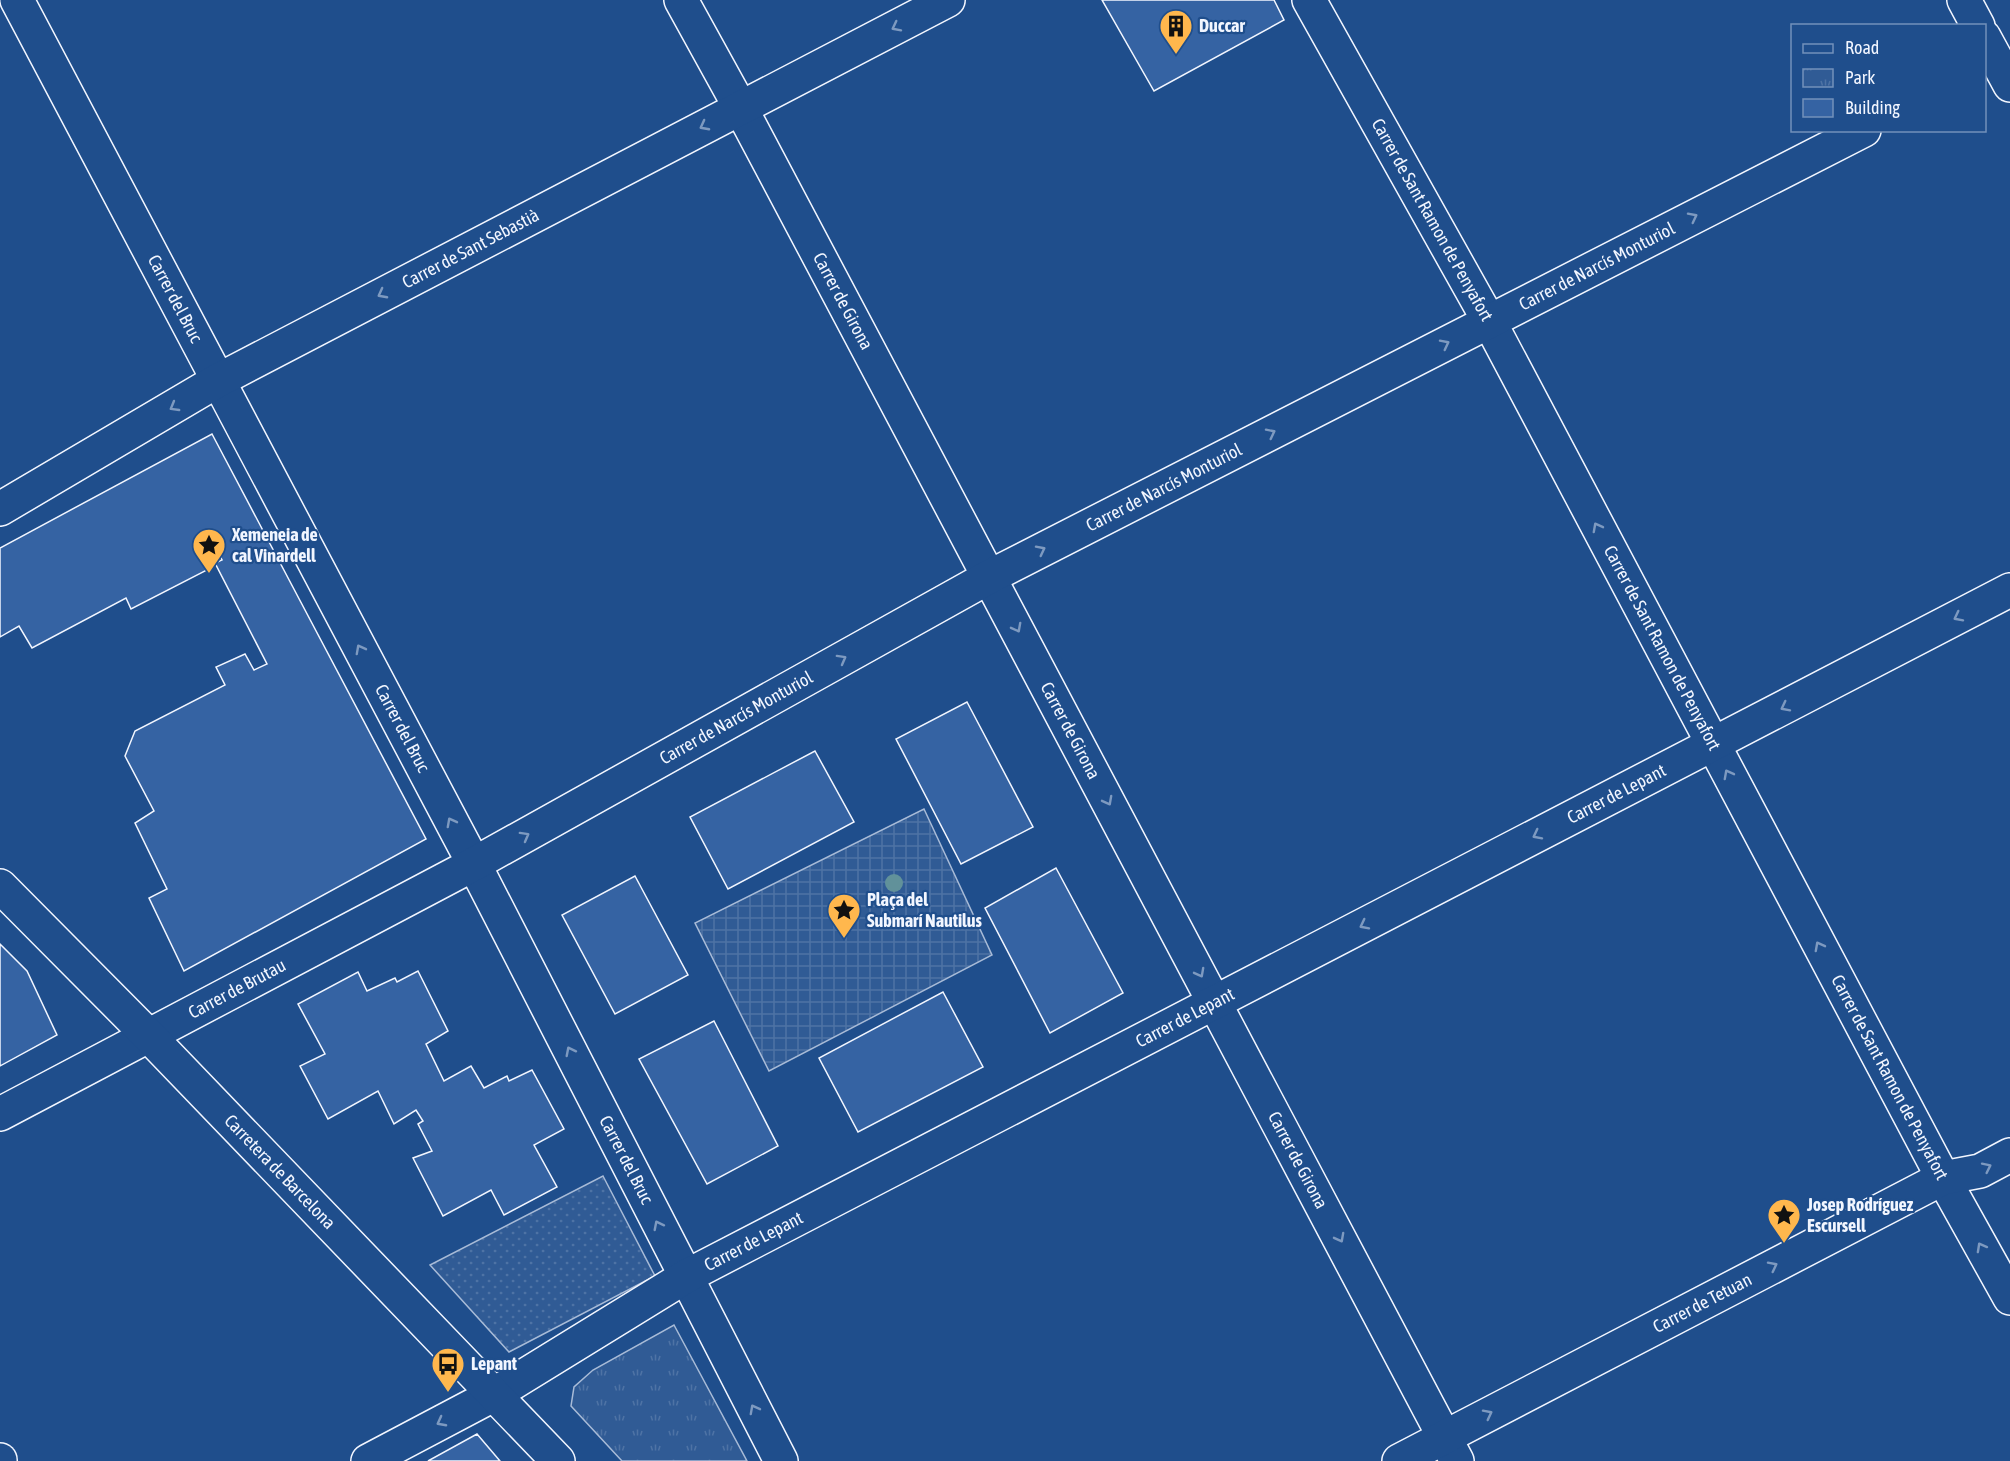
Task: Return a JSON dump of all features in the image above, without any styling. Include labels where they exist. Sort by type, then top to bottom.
[{"type":"street","name":"Carrer del Bruc","points":[[16,0],[474,864],[781,1461]]},
{"type":"street","name":"Carrer de Girona","points":[[681,0],[740,107],[1451,1448]]},
{"type":"street","name":"Carrer de Sant Sebastià","points":[[0,509],[218,381],[948,0]]},
{"type":"street","name":"Carrer de Sant Ramon de Penyafort","points":[[1309,0],[1489,321],[1712,745],[1943,1178],[2010,1298]]},
{"type":"street","points":[[1964,0],[1977,24]]},
{"type":"street","name":"Carrer de Narcís Monturiol","points":[[474,864],[989,577],[1860,132]]},
{"type":"street","name":"Carrer de Lepant","points":[[368,1461],[493,1395],[685,1277],[2010,590]]},
{"type":"street","name":"Carrer de Brutau","points":[[0,1114],[474,864]]},
{"type":"street","name":"Carretera de Barcelona","points":[[0,886],[149,1036],[558,1461]]},
{"type":"street","name":"Carrer de Tetuan","points":[[1399,1461],[1451,1448],[1943,1178],[1980,1171],[2010,1155]]},
{"type":"green space","points":[[603,1176],[655,1276],[509,1352],[430,1265]]},
{"type":"green space","points":[[674,1325],[747,1461],[622,1461],[571,1406],[574,1387],[593,1370]]},
{"type":"shaded area","name":"Plaça del Submarí Nautilus","points":[[924,809],[992,955],[769,1071],[695,923]]},
{"type":"building","name":"Duccar","points":[[1102,0],[1274,0],[1284,20],[1154,91]]},
{"type":"building","points":[[212,434],[426,839],[184,971],[149,898],[167,889],[135,823],[154,811],[125,756],[135,731],[225,685],[216,667],[245,654],[254,670],[267,664],[215,563],[222,560],[215,547],[201,553],[207,570],[131,609],[126,598],[32,648],[19,626],[0,637],[0,548]]},
{"type":"building","points":[[967,702],[1033,827],[961,864],[896,739]]},
{"type":"building","points":[[815,751],[854,822],[728,889],[690,817]]},
{"type":"building","points":[[1056,868],[1123,993],[1050,1033],[985,908]]},
{"type":"building","points":[[635,876],[688,975],[615,1014],[562,915]]},
{"type":"building","points":[[0,944],[27,971],[57,1035],[0,1066]]},
{"type":"building","points":[[418,971],[448,1031],[426,1044],[444,1081],[471,1066],[484,1088],[507,1076],[509,1081],[532,1070],[564,1129],[534,1145],[557,1187],[504,1215],[491,1190],[443,1216],[413,1158],[432,1151],[418,1124],[423,1121],[416,1110],[394,1124],[378,1091],[328,1119],[300,1066],[325,1054],[298,1004],[358,972],[367,991],[395,978],[397,982]]},
{"type":"building","points":[[943,992],[983,1067],[858,1132],[819,1058]]},
{"type":"building","points":[[714,1021],[778,1146],[707,1184],[639,1059]]},
{"type":"building","points":[[477,1434],[500,1461],[428,1461]]},
{"type":"place","name":"Duccar","points":[[1176,55]]},
{"type":"place","name":"Xemeneia de cal Vinardell","points":[[209,574]]},
{"type":"place","name":"Plaça del Submarí Nautilus","points":[[844,939]]},
{"type":"place","name":"Josep Rodríguez Escursell","points":[[1784,1244]]},
{"type":"place","name":"Lepant","points":[[448,1393]]}]
